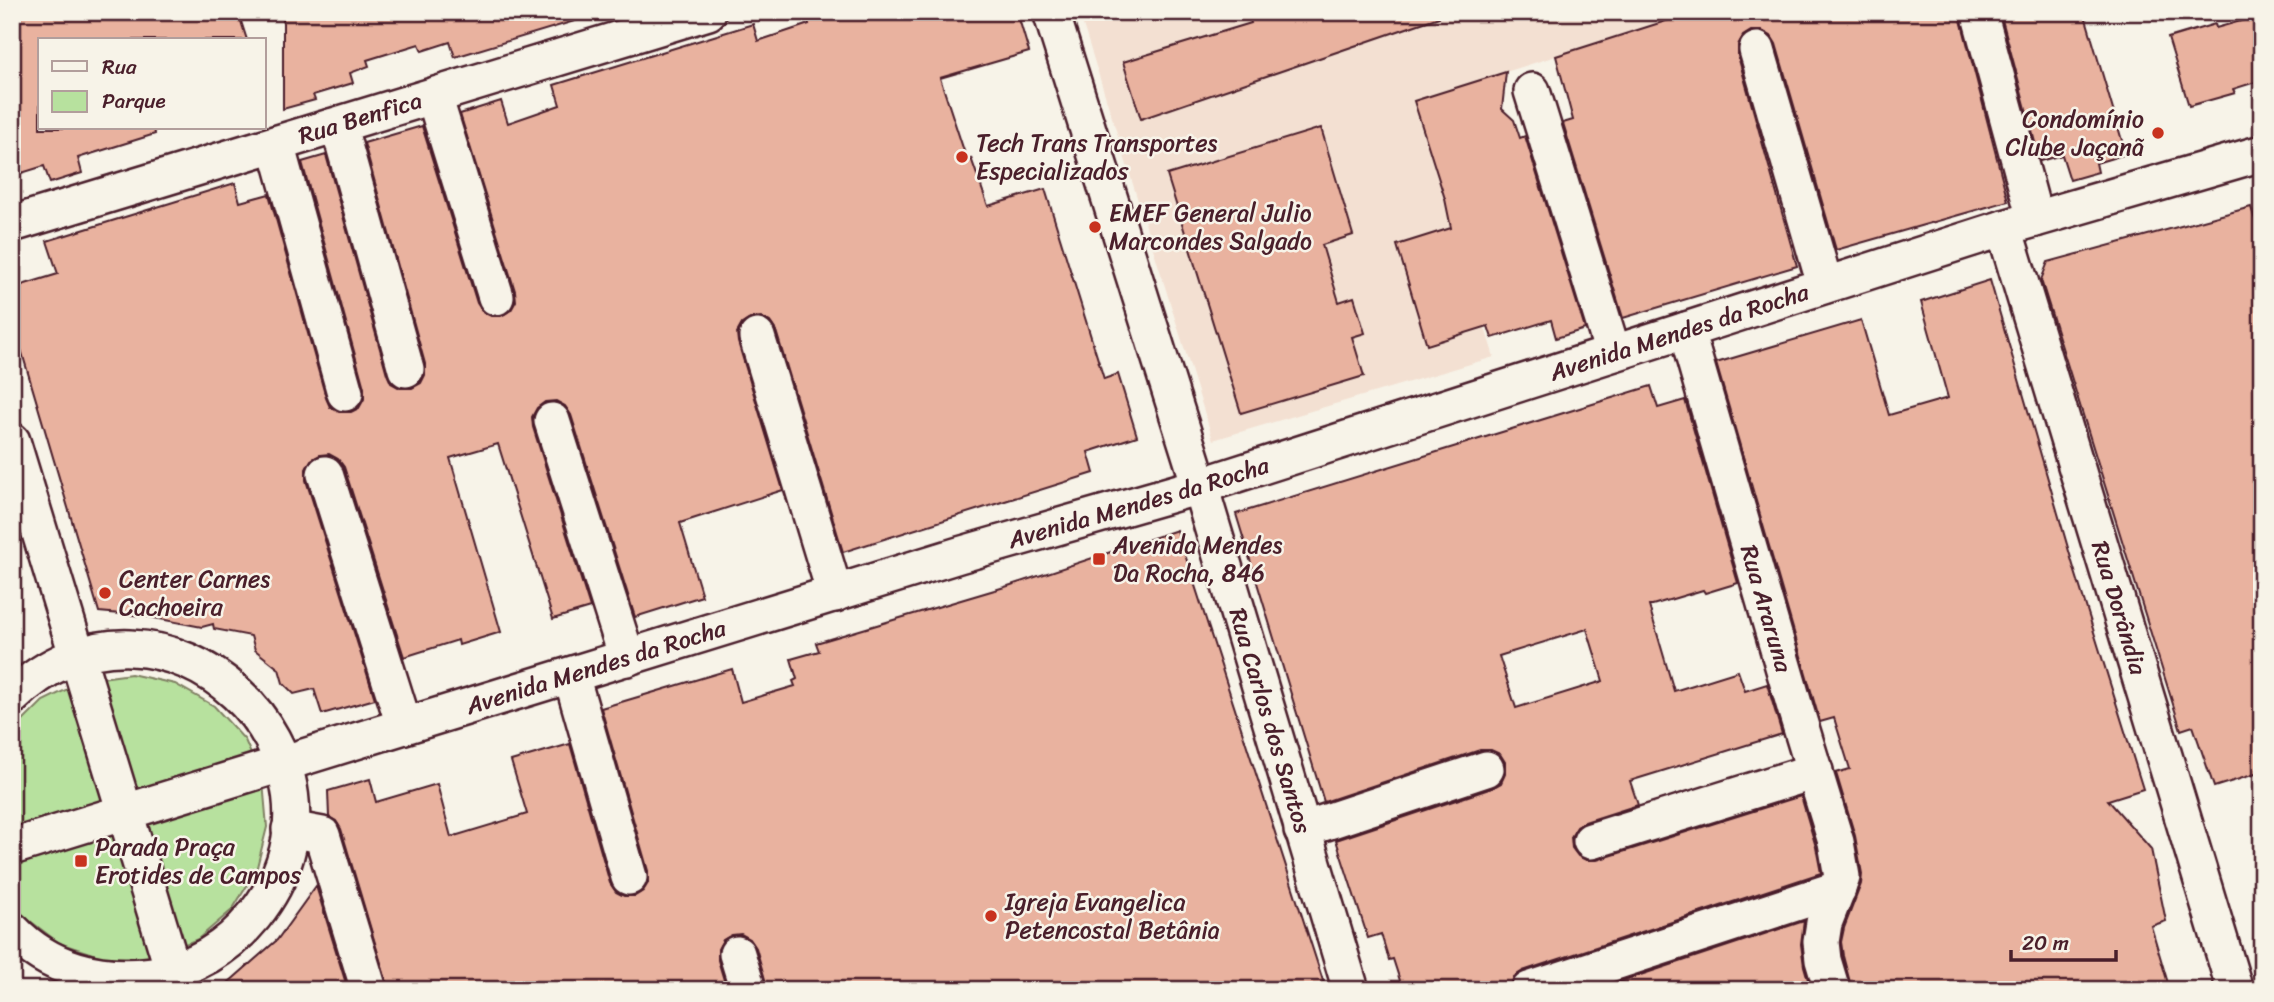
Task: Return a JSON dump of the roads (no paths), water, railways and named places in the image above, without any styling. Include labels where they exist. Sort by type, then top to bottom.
[{"type":"street","name":"Rua Benfica","points":[[12,225],[708,12]]},
{"type":"street","name":"Rua Carlos dos Santos","points":[[1051,12],[1200,486],[1351,990]]},
{"type":"street","name":"Rua Dorândia","points":[[1979,12],[2019,224],[2235,990]]},
{"type":"street","points":[[1757,50],[1825,285]]},
{"type":"street","points":[[1532,90],[1613,353]]},
{"type":"street","points":[[434,96],[496,297]]},
{"type":"street","points":[[331,127],[342,138],[406,369]]},
{"type":"street","points":[[276,144],[345,393]]},
{"type":"street","name":"Avenida Mendes da Rocha","points":[[12,847],[627,657],[1068,523],[1200,486],[2019,224],[2262,153]]},
{"type":"street","name":"Rua Araruna","points":[[1686,330],[1841,863],[1842,877],[1838,889]]},
{"type":"street","points":[[757,337],[835,594]]},
{"type":"street","points":[[552,421],[627,657]]},
{"type":"street","points":[[12,441],[177,981]]},
{"type":"street","points":[[325,474],[404,725]]},
{"type":"street","points":[[12,697],[32,678],[78,656],[119,648],[162,652],[202,667],[237,691],[265,724],[283,762],[290,796],[290,829],[282,867],[265,902],[240,932],[177,981],[123,979],[72,970],[26,946],[12,930]]},
{"type":"street","points":[[571,675],[629,877]]},
{"type":"street","points":[[1302,830],[1486,769]]},
{"type":"street","points":[[1591,841],[1815,771]]},
{"type":"street","points":[[290,829],[322,835],[369,990]]},
{"type":"street","points":[[1529,990],[1838,889]]},
{"type":"street","points":[[1832,990],[1821,942],[1824,923],[1838,889]]},
{"type":"street","points":[[737,954],[748,990]]},
{"type":"place","name":"Condomínio Clube Jaçanã","points":[[2158,133]]},
{"type":"place","name":"Tech Trans Transportes Especializados","points":[[962,157]]},
{"type":"place","name":"EMEF General Julio Marcondes Salgado","points":[[1095,227]]},
{"type":"place","name":"Avenida Mendes Da Rocha, 846","points":[[1099,559]]},
{"type":"place","name":"Center Carnes Cachoeira","points":[[105,593]]},
{"type":"place","name":"Parada Praça Erotides de Campos","points":[[81,861]]},
{"type":"place","name":"Igreja Evangelica Petencostal Betânia","points":[[991,916]]}]
